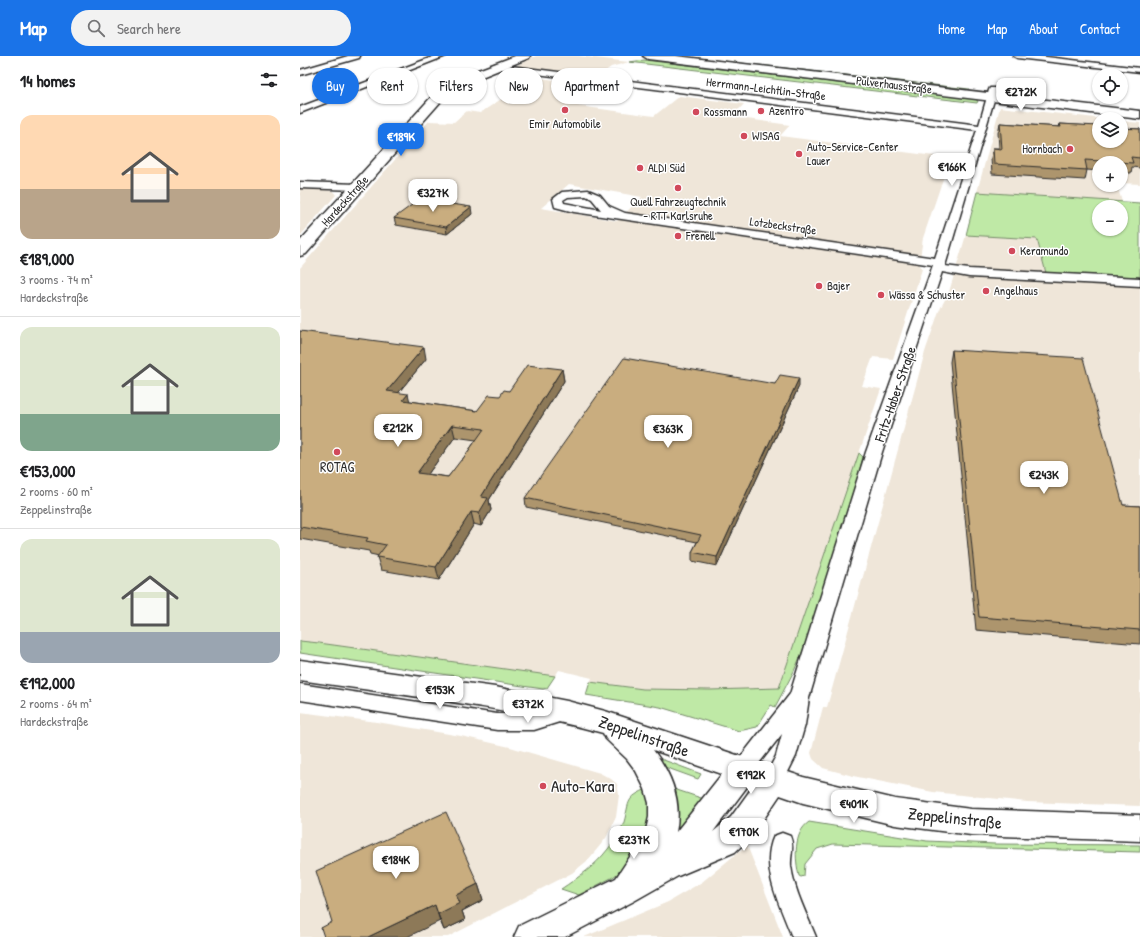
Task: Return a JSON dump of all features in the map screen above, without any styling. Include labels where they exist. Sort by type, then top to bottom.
[{"type":"street","points":[[300,73],[356,56]]},
{"type":"street","points":[[300,110],[442,56]]},
{"type":"street","name":"Hardeckstraße","points":[[300,251],[439,96],[459,83],[525,56]]},
{"type":"street","name":"Pulverhausstraße","points":[[648,56],[1140,109]]},
{"type":"street","name":"Pulverhausstraße","points":[[695,56],[992,93],[1140,115]]},
{"type":"street","points":[[1018,56],[1140,70]]},
{"type":"street","name":"Herrmann-Leichtlin-Straße","points":[[498,66],[982,128]]},
{"type":"street","name":"Fritz-Haber-Straße","points":[[774,780],[786,756],[795,725],[799,698],[874,452],[939,265],[992,93]]},
{"type":"street","points":[[300,185],[357,187]]},
{"type":"street","name":"Lotzbeckstraße","points":[[622,216],[605,208],[596,197],[588,193],[566,194],[558,199],[559,205],[564,207],[622,216],[939,265],[968,273],[1140,282]]},
{"type":"street","name":"Zeppelinstraße","points":[[300,670],[495,698],[567,712],[605,722],[774,780],[838,799],[895,812],[946,820],[1011,824],[1140,828]]},
{"type":"street","points":[[300,692],[496,722],[534,722],[567,712]]},
{"type":"street","name":"Fritz-Haber-Straße","points":[[742,770],[799,698]]},
{"type":"street","points":[[605,722],[637,750],[654,772],[659,788],[663,812],[662,830],[653,850],[624,891]]},
{"type":"street","points":[[667,866],[707,817],[742,770]]},
{"type":"street","points":[[531,937],[624,891],[667,866],[724,842],[742,826],[774,780]]},
{"type":"street","points":[[782,843],[780,866],[787,893],[804,937]]},
{"type":"shaded area","points":[[536,56],[578,56],[629,62],[610,68],[551,68],[551,71],[543,70],[543,68],[518,67],[517,65]]},
{"type":"shaded area","points":[[543,78],[551,79],[551,104],[580,104],[578,106],[654,116],[679,96],[744,104],[732,117],[790,125],[780,136],[950,158],[923,238],[919,265],[922,269],[893,359],[873,357],[862,386],[881,389],[779,688],[710,690],[643,689],[590,682],[592,678],[559,670],[555,676],[300,641],[300,268],[429,121],[454,122],[467,111],[480,113],[495,103],[543,104]],"holes":[[[569,184],[642,197],[617,221],[541,208]]]},
{"type":"shaded area","points":[[1000,107],[1092,118],[1092,148],[1128,148],[1128,122],[1140,123],[1140,184],[1128,183],[1128,156],[1092,156],[1092,192],[1119,192],[1121,200],[1093,200],[977,192]]},
{"type":"shaded area","points":[[300,188],[333,191],[336,195],[300,236]]},
{"type":"shaded area","points":[[966,235],[1037,239],[1049,281],[1140,285],[1140,806],[1027,802],[933,792],[853,776],[823,768],[813,759],[811,753],[823,707],[827,707],[925,352],[939,311],[949,292]]},
{"type":"shaded area","points":[[300,712],[377,722],[461,736],[510,747],[600,773],[617,784],[619,795],[616,817],[606,838],[587,861],[572,873],[448,937],[300,937]]},
{"type":"shaded area","points":[[747,845],[783,937],[584,937],[668,902],[702,882]]},
{"type":"green space","points":[[662,56],[680,56],[969,89],[968,92]]},
{"type":"green space","points":[[644,60],[975,99],[978,101],[977,103],[629,62]]},
{"type":"green space","points":[[977,192],[1096,200],[1092,200],[1092,236],[1128,236],[1128,202],[1140,203],[1140,277],[1046,273],[1037,239],[966,235]]},
{"type":"green space","points":[[859,453],[863,457],[851,504],[809,637],[794,671],[775,707],[771,705],[757,727],[739,731],[660,707],[586,695],[590,682],[643,689],[710,690],[779,688]]},
{"type":"green space","points":[[300,641],[555,676],[547,688],[543,689],[300,653]]},
{"type":"green space","points":[[661,759],[701,774],[698,779],[662,766],[659,760]]},
{"type":"green space","points":[[668,787],[707,800],[676,833],[668,833]]},
{"type":"green space","points":[[649,788],[652,824],[628,866],[613,877],[579,895],[561,889],[598,861],[621,829],[628,805],[632,798],[641,791]]},
{"type":"green space","points":[[809,822],[927,841],[995,844],[1140,845],[1140,852],[833,844],[817,849],[805,864],[804,876],[801,877],[799,876],[796,847],[800,833]]},
{"type":"building","name":"Hornbach","points":[[1000,123],[1061,127],[1060,124],[1092,126],[1092,148],[1128,148],[1128,128],[1140,129],[1140,158],[1131,157],[1133,163],[1128,163],[1128,156],[1092,156],[1092,160],[1085,160],[1087,170],[994,164],[993,148],[1002,149]]},
{"type":"building","points":[[420,199],[471,207],[446,227],[394,218]]},
{"type":"building","name":"ROTAG","points":[[300,331],[424,347],[387,391],[408,394],[403,400],[477,411],[489,395],[500,396],[504,390],[509,391],[527,365],[562,369],[481,497],[488,498],[479,513],[471,512],[436,567],[377,557],[386,545],[366,541],[368,538],[300,527]],"holes":[[[452,425],[484,429],[448,477],[417,473]]]},
{"type":"building","points":[[952,350],[1083,358],[1123,505],[1140,506],[1140,630],[979,617]]},
{"type":"building","points":[[624,358],[775,384],[780,375],[799,378],[717,557],[692,552],[701,535],[525,498]]},
{"type":"building","points":[[446,812],[478,884],[456,895],[460,903],[438,914],[435,905],[368,937],[324,937],[321,928],[332,922],[316,871]]},
{"type":"place","name":"Emir Automobile","points":[[565,110]]},
{"type":"place","name":"Azentro","points":[[761,111]]},
{"type":"place","name":"Rossmann","points":[[696,112]]},
{"type":"place","name":"WISAG","points":[[744,136]]},
{"type":"place","name":"Hornbach","points":[[1070,149]]},
{"type":"place","name":"Auto-Service-Center Lauer","points":[[799,154]]},
{"type":"place","name":"ALDI Süd","points":[[640,168]]},
{"type":"place","name":"Quell Fahrzeugtechnik - RTT Karlsruhe","points":[[678,188]]},
{"type":"place","name":"Frenell","points":[[678,236]]},
{"type":"place","name":"Keramundo","points":[[1012,251]]},
{"type":"place","name":"Bajer","points":[[819,286]]},
{"type":"place","name":"Angelhaus","points":[[986,291]]},
{"type":"place","name":"Wässa & Schuster","points":[[881,295]]},
{"type":"place","name":"ROTAG","points":[[337,452]]},
{"type":"place","name":"Auto-Kara","points":[[543,786]]}]
